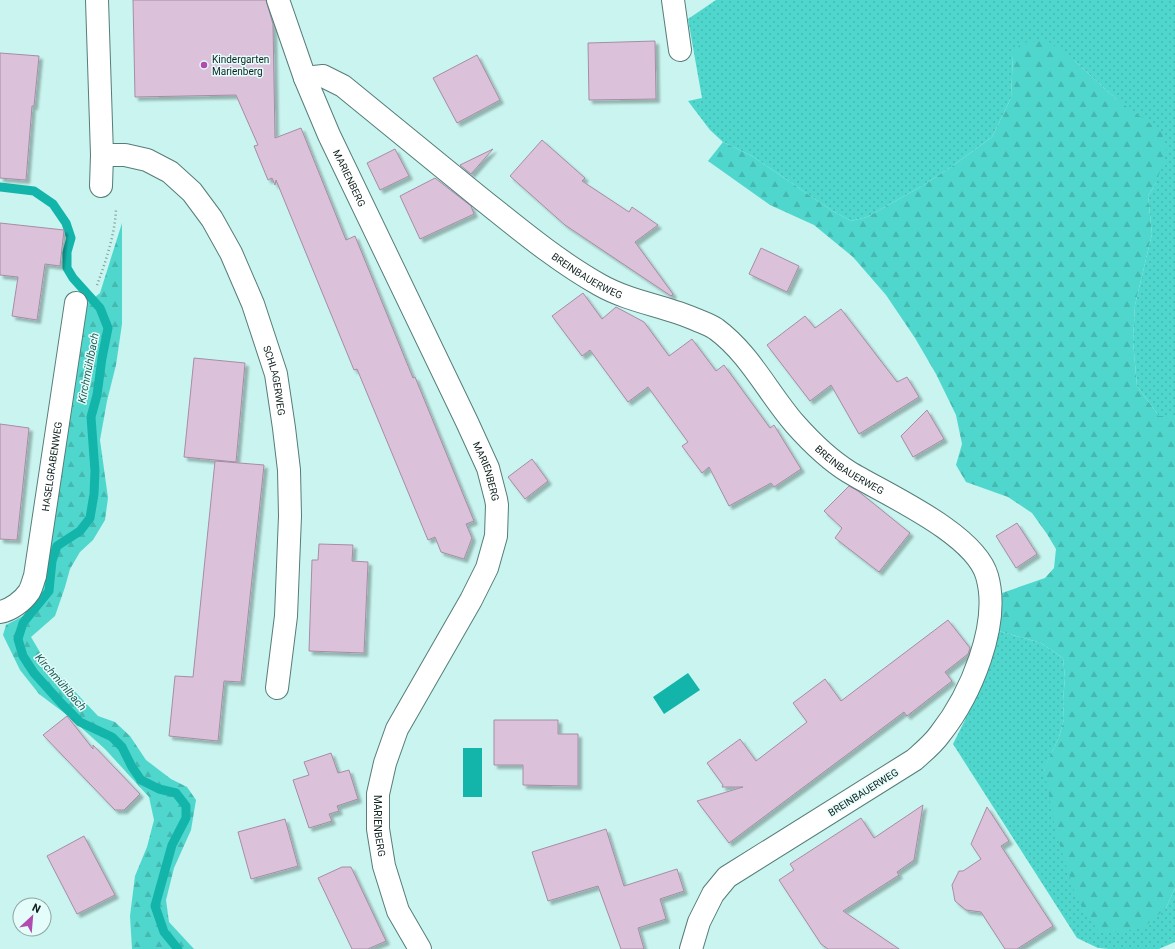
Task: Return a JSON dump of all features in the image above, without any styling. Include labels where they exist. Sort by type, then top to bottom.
[{"type":"street","points":[[97,0],[102,155],[101,186]]},
{"type":"street","name":"MARIENBERG","points":[[278,0],[305,78],[329,135],[488,468],[497,505],[496,536],[487,568],[471,600],[397,729],[384,763],[378,794],[378,830],[384,866],[398,911],[420,949]]},
{"type":"street","points":[[673,0],[680,50]]},
{"type":"street","name":"BREINBAUERWEG","points":[[305,78],[323,76],[343,86],[516,226],[583,274],[603,286],[636,300],[682,313],[714,327],[735,344],[753,366],[794,423],[820,451],[849,472],[897,498],[950,532],[975,554],[987,574],[991,603],[986,639],[975,675],[957,710],[939,736],[914,760],[727,877],[713,894],[699,922],[691,949]]},
{"type":"street","name":"SCHLAGERWEG","points":[[102,155],[125,155],[147,160],[170,172],[192,192],[212,219],[231,253],[253,304],[276,374],[289,470],[290,516],[286,616],[277,688]]},
{"type":"street","name":"HASELGRABENWEG","points":[[0,612],[4,612],[19,603],[30,591],[35,576],[76,304]]},
{"type":"path","points":[[95,288],[102,272],[116,222],[117,194],[101,186]]},
{"type":"green space","points":[[716,0],[1175,0],[1175,416],[1159,416],[1137,386],[1133,342],[1135,305],[1152,234],[1148,196],[1156,183],[1116,99],[1075,61],[1013,54],[1011,98],[992,137],[922,186],[867,217],[851,221],[831,210],[752,156],[723,142],[710,130],[688,101],[702,98],[688,19]]},
{"type":"green space","points":[[1046,40],[1075,61],[1116,99],[1162,132],[1167,152],[1156,183],[1148,196],[1152,234],[1135,305],[1133,342],[1137,386],[1159,416],[1175,416],[1175,888],[1166,908],[1143,928],[1117,932],[1098,931],[1076,897],[1056,833],[1044,769],[1059,737],[1064,719],[1063,700],[1065,678],[1063,658],[1041,643],[999,631],[1002,593],[1045,578],[1054,568],[1056,549],[1032,513],[1008,497],[966,482],[956,465],[962,444],[956,415],[936,374],[915,338],[886,295],[853,257],[814,225],[770,205],[708,161],[723,142],[752,156],[831,210],[851,221],[867,217],[922,186],[992,137],[1011,98],[1013,54],[1021,43]]},
{"type":"green space","points":[[122,223],[122,324],[116,365],[107,401],[100,440],[108,498],[105,520],[93,540],[80,552],[70,569],[55,616],[31,637],[44,659],[98,716],[115,722],[130,736],[146,760],[171,779],[187,787],[196,800],[191,830],[174,868],[166,900],[169,922],[194,949],[132,949],[130,916],[135,876],[147,847],[154,820],[149,797],[105,749],[67,715],[39,694],[20,670],[3,635],[6,625],[23,616],[31,606],[84,306],[100,293]]},
{"type":"green space","points":[[999,631],[1041,643],[1063,658],[1065,678],[1063,700],[1064,719],[1059,737],[1044,770],[1166,908],[1175,888],[1175,942],[1159,949],[1109,949],[1098,948],[1077,938],[953,744],[986,676]]},
{"type":"shaded area","points":[[688,673],[700,690],[664,714],[653,697]]},
{"type":"shaded area","points":[[463,748],[482,748],[482,797],[463,797]]},
{"type":"building","points":[[133,0],[266,0],[273,24],[275,138],[301,128],[346,240],[355,236],[474,521],[466,524],[472,538],[464,559],[441,552],[435,537],[428,540],[357,369],[354,370],[276,180],[275,185],[272,178],[268,180],[254,146],[258,145],[236,95],[135,97]]},
{"type":"building","points":[[655,41],[656,99],[589,100],[588,43]]},
{"type":"building","points":[[0,53],[39,56],[34,106],[32,106],[26,180],[0,178]]},
{"type":"building","points":[[477,55],[500,100],[457,123],[433,78]]},
{"type":"building","points":[[542,140],[585,178],[582,181],[629,212],[632,207],[658,225],[635,242],[673,294],[671,296],[565,225],[510,176]]},
{"type":"building","points":[[395,149],[409,176],[380,190],[367,163]]},
{"type":"building","points":[[493,149],[471,174],[460,165]]},
{"type":"building","points":[[435,178],[471,206],[474,214],[420,239],[400,196]]},
{"type":"building","points":[[0,223],[64,230],[60,266],[45,264],[37,320],[12,316],[18,277],[0,275]]},
{"type":"building","points":[[761,248],[799,266],[787,292],[749,274]]},
{"type":"building","points":[[583,293],[602,319],[616,307],[644,322],[669,356],[692,339],[716,371],[724,365],[770,428],[774,425],[801,469],[774,487],[771,483],[729,506],[709,467],[702,473],[682,446],[688,442],[648,387],[628,402],[590,350],[582,356],[552,316]]},
{"type":"building","points":[[841,309],[897,382],[907,377],[919,397],[859,434],[831,385],[810,401],[767,345],[805,316],[815,328]]},
{"type":"building","points":[[194,358],[245,363],[236,462],[184,457]]},
{"type":"building","points":[[927,410],[944,439],[913,457],[901,436]]},
{"type":"building","points":[[0,424],[29,428],[17,540],[0,539]]},
{"type":"building","points":[[532,459],[548,481],[525,499],[508,477]]},
{"type":"building","points":[[215,461],[264,465],[241,682],[224,681],[218,741],[169,736],[175,676],[193,677]]},
{"type":"building","points":[[849,486],[858,491],[910,533],[879,572],[835,538],[842,528],[824,511]]},
{"type":"building","points":[[1017,523],[1037,554],[1016,568],[996,536]]},
{"type":"building","points":[[319,544],[353,545],[352,561],[368,562],[364,653],[309,651],[312,560],[318,560]]},
{"type":"building","points":[[948,620],[970,648],[968,654],[945,672],[952,681],[907,716],[904,712],[729,843],[697,801],[743,787],[722,787],[723,785],[707,763],[740,739],[756,761],[807,722],[793,703],[825,679],[841,701]]},
{"type":"building","points":[[67,716],[93,749],[93,745],[140,794],[124,810],[115,810],[43,735]]},
{"type":"building","points":[[494,720],[558,720],[558,734],[578,734],[578,786],[523,785],[523,765],[494,765]]},
{"type":"building","points":[[331,753],[338,773],[349,770],[358,799],[337,806],[339,811],[329,814],[332,821],[309,828],[293,780],[309,775],[304,762]]},
{"type":"building","points":[[923,805],[914,860],[897,872],[899,875],[843,911],[899,949],[828,949],[821,944],[779,880],[794,870],[790,864],[861,818],[874,838]]},
{"type":"building","points":[[987,807],[1009,841],[1001,846],[1053,926],[1017,949],[1005,949],[981,912],[966,910],[955,901],[952,885],[959,871],[963,871],[981,859],[971,844]]},
{"type":"building","points":[[285,819],[298,866],[251,879],[238,832]]},
{"type":"building","points":[[606,829],[624,886],[677,869],[684,891],[660,899],[666,919],[638,928],[644,949],[621,949],[598,886],[548,901],[532,852]]},
{"type":"building","points":[[84,836],[115,895],[77,914],[47,856]]},
{"type":"building","points":[[342,867],[351,867],[386,941],[368,949],[352,949],[318,878]]},
{"type":"waterway","name":"Kirchmühlbach","points":[[0,187],[34,191],[53,204],[66,223],[71,238],[67,252],[67,268],[73,278],[100,308],[108,328],[97,395],[91,417],[95,471],[94,494],[90,518],[80,531],[57,546],[52,561],[49,591],[23,623],[18,639],[23,656],[34,673],[80,722],[112,737],[122,747],[132,767],[141,780],[159,789],[176,793],[186,806],[186,818],[172,845],[155,906],[164,932],[178,949]]},
{"type":"place","name":"Kindergarten Marienberg","points":[[204,65]]}]
